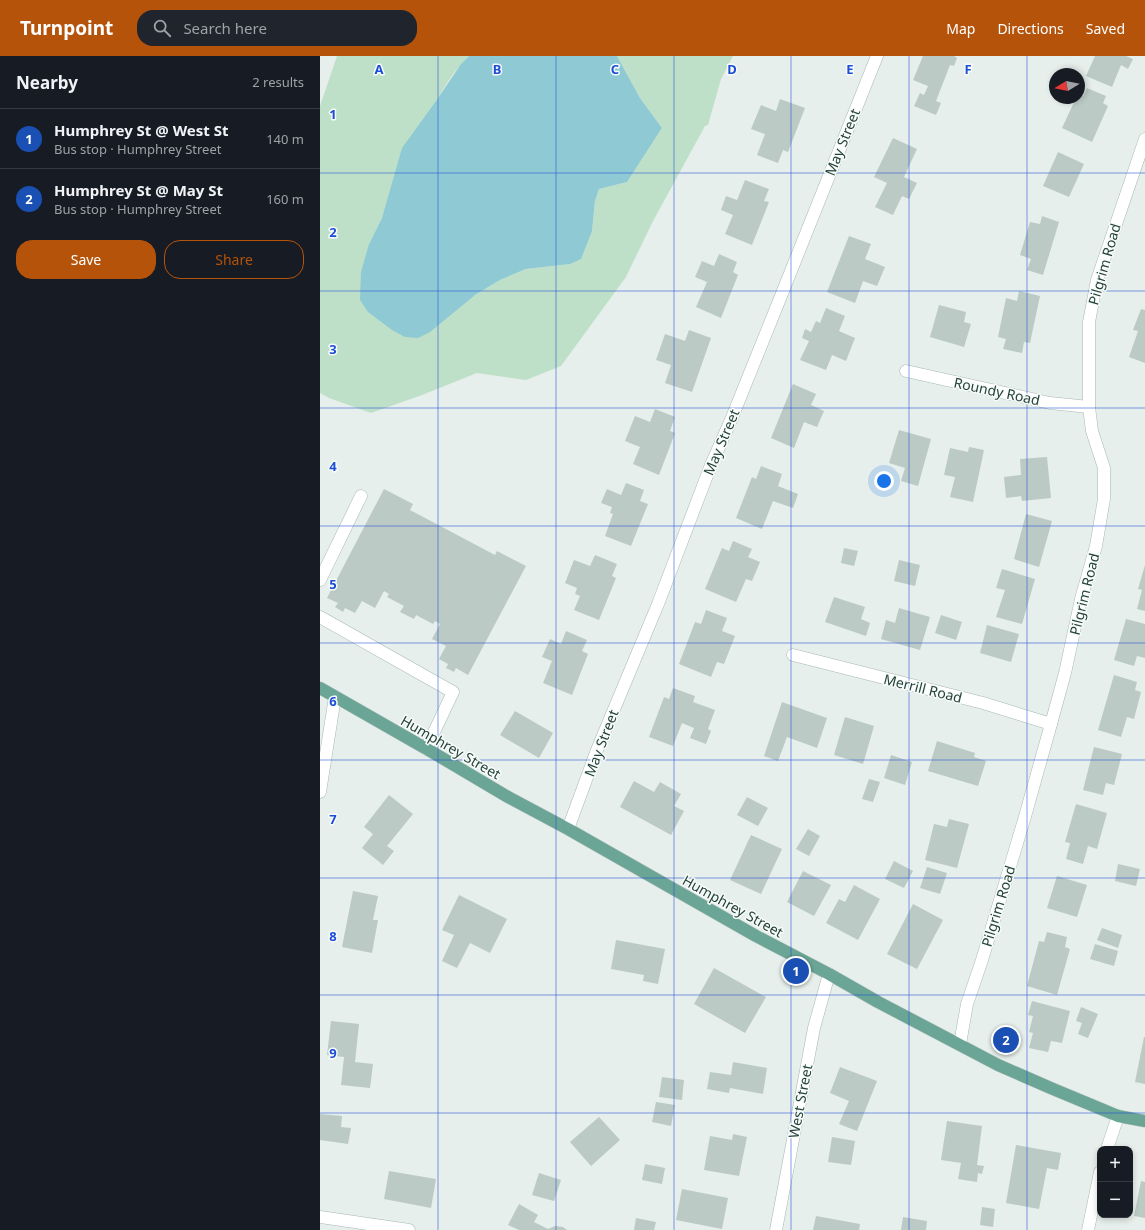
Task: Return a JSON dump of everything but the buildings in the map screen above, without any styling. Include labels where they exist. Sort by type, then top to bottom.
[{"type":"main road","name":"Humphrey Street","points":[[320,688],[508,797],[756,936],[829,974],[878,1002],[998,1064],[1053,1089],[1118,1116],[1145,1121]]},
{"type":"street","name":"May Street","points":[[568,830],[600,743],[677,558],[708,472],[782,296],[877,56]]},
{"type":"street","name":"Pilgrim Road","points":[[960,1044],[967,1004],[982,960],[1024,820],[1065,673],[1081,599],[1096,546],[1104,499],[1104,468],[1092,431],[1089,407],[1089,322],[1097,280],[1130,178],[1145,139]]},
{"type":"street","name":"Roundy Road","points":[[906,371],[1050,403],[1089,407]]},
{"type":"street","points":[[320,580],[360,496]]},
{"type":"street","points":[[320,617],[452,692],[426,749]]},
{"type":"street","name":"Merrill Road","points":[[793,655],[983,703],[1051,724]]},
{"type":"street","points":[[320,792],[335,697]]},
{"type":"street","name":"West Street","points":[[776,1230],[814,1028],[829,974]]},
{"type":"street","points":[[1108,1146],[1118,1116]]},
{"type":"street","points":[[1088,1230],[1098,1182]]},
{"type":"street","points":[[320,1217],[409,1230]]},
{"type":"green space","points":[[337,56],[469,56],[460,65],[438,98],[369,244],[475,295],[500,280],[526,269],[570,264],[592,231],[595,201],[599,189],[627,182],[662,128],[640,98],[617,56],[733,56],[721,79],[708,125],[705,126],[652,223],[626,277],[561,366],[526,380],[477,373],[371,413],[329,398],[320,393],[320,106]]},
{"type":"water","points":[[469,56],[617,56],[640,98],[662,128],[627,182],[599,189],[595,201],[592,231],[581,259],[570,264],[526,269],[500,280],[475,295],[430,332],[418,338],[405,337],[392,330],[368,312],[360,300],[361,272],[369,244],[382,218],[402,148],[461,64]]},
{"type":"place","name":"Humphrey St @ West St","points":[[796,971]]},
{"type":"place","name":"Humphrey St @ May St","points":[[1006,1040]]}]
